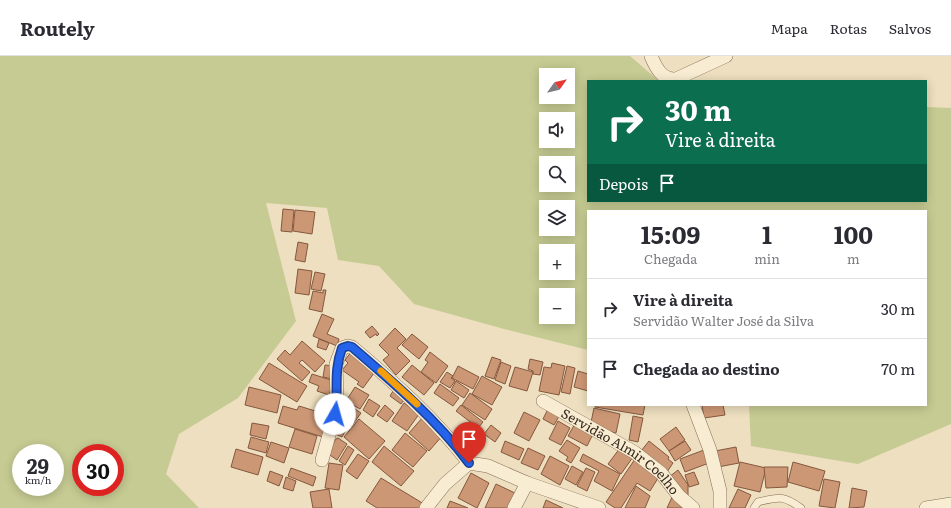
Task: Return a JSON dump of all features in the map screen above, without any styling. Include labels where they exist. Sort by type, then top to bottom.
[{"type":"street","points":[[651,56],[661,75],[668,80],[676,79],[726,56]]},
{"type":"street","points":[[322,460],[337,399],[336,364],[342,348],[348,346],[352,347],[397,385],[451,439],[469,463],[488,466],[527,483],[599,508]]},
{"type":"street","name":"Servidão Almir Coelho","points":[[543,401],[634,452],[661,473],[679,496],[693,508]]},
{"type":"street","points":[[693,406],[710,450],[720,491],[720,508]]},
{"type":"street","points":[[426,508],[445,484],[469,463]]},
{"type":"street","points":[[514,508],[527,483]]},
{"type":"street","points":[[926,508],[951,504]]},
{"type":"lane","points":[[754,508],[758,502],[774,498],[788,499],[801,508]]},
{"type":"green space","points":[[0,56],[630,56],[658,80],[587,80],[587,202],[927,202],[927,107],[951,108],[951,424],[858,464],[751,446],[749,406],[927,406],[927,210],[587,210],[587,350],[414,304],[379,266],[338,260],[327,208],[266,203],[296,321],[238,398],[179,434],[166,474],[199,508],[0,508]]},
{"type":"building","points":[[283,209],[294,210],[292,232],[281,231]]},
{"type":"building","points":[[295,210],[315,212],[312,234],[293,231]]},
{"type":"building","points":[[298,242],[308,244],[305,262],[295,260]]},
{"type":"building","points":[[298,269],[312,271],[309,295],[295,293]]},
{"type":"building","points":[[315,272],[325,274],[321,291],[311,289]]},
{"type":"building","points":[[323,290],[326,290],[322,312],[309,309],[313,291],[323,293]]},
{"type":"building","points":[[322,314],[334,319],[327,334],[339,339],[337,346],[313,336]]},
{"type":"building","points":[[372,326],[379,334],[377,336],[376,334],[370,338],[365,332]]},
{"type":"building","points":[[395,328],[406,339],[397,348],[410,361],[396,375],[383,360],[389,355],[379,345]]},
{"type":"building","points":[[412,334],[428,347],[419,359],[402,345]]},
{"type":"building","points":[[319,339],[329,343],[326,350],[317,347]]},
{"type":"building","points":[[302,341],[325,361],[315,372],[302,360],[299,363],[310,372],[302,381],[277,359],[285,350],[290,355]]},
{"type":"building","points":[[352,351],[377,369],[363,388],[357,384],[359,382],[342,370],[348,363],[345,360]]},
{"type":"building","points":[[430,352],[448,366],[436,383],[421,372],[428,362],[425,360]]},
{"type":"building","points":[[492,357],[501,360],[494,379],[485,376]]},
{"type":"building","points":[[530,359],[543,362],[540,375],[533,374],[533,371],[528,369]]},
{"type":"building","points":[[501,362],[511,366],[505,384],[495,380]]},
{"type":"building","points":[[269,363],[307,386],[297,402],[259,379]]},
{"type":"building","points":[[552,363],[565,366],[559,395],[539,391],[544,367],[551,368]]},
{"type":"building","points":[[325,365],[334,366],[332,379],[323,377]]},
{"type":"building","points":[[412,365],[434,383],[424,395],[402,377]]},
{"type":"building","points":[[458,366],[479,377],[473,389],[452,378]]},
{"type":"building","points":[[567,366],[575,368],[570,394],[561,392]]},
{"type":"building","points":[[515,367],[533,372],[527,391],[509,386]]},
{"type":"building","points":[[578,371],[587,374],[587,391],[574,387]]},
{"type":"building","points":[[447,372],[453,376],[451,378],[455,381],[450,388],[440,382]]},
{"type":"building","points":[[312,374],[334,381],[329,395],[317,391],[319,386],[309,382]]},
{"type":"building","points":[[482,376],[502,387],[492,405],[472,394]]},
{"type":"building","points":[[456,381],[469,390],[464,398],[451,390]]},
{"type":"building","points":[[440,384],[459,398],[453,406],[434,393]]},
{"type":"building","points":[[249,387],[281,395],[277,413],[245,405]]},
{"type":"building","points":[[355,387],[369,395],[360,409],[346,401]]},
{"type":"building","points":[[395,388],[406,397],[401,404],[390,396]]},
{"type":"building","points":[[470,393],[492,409],[485,420],[462,405]]},
{"type":"building","points":[[369,399],[380,406],[373,417],[363,410]]},
{"type":"building","points":[[346,403],[361,413],[351,427],[341,420],[348,409],[344,407]]},
{"type":"building","points":[[404,403],[419,414],[407,431],[392,421]]},
{"type":"building","points":[[385,405],[394,413],[387,422],[377,415]]},
{"type":"building","points":[[461,405],[483,422],[478,428],[456,411]]},
{"type":"building","points":[[283,406],[297,410],[299,406],[322,413],[320,419],[328,421],[323,437],[278,423]]},
{"type":"building","points":[[596,406],[645,406],[643,415]]},
{"type":"building","points":[[702,406],[723,406],[725,415],[704,418]]},
{"type":"building","points":[[549,407],[561,413],[554,425],[543,419]]},
{"type":"building","points":[[594,408],[620,414],[616,433],[590,427]]},
{"type":"building","points":[[524,412],[540,420],[529,441],[514,433]]},
{"type":"building","points":[[633,416],[643,418],[638,442],[629,440]]},
{"type":"building","points":[[423,417],[443,435],[429,451],[409,433]]},
{"type":"building","points":[[359,419],[385,441],[369,459],[344,437]]},
{"type":"building","points":[[558,421],[570,428],[561,445],[549,439]]},
{"type":"building","points":[[576,422],[594,432],[587,446],[568,436]]},
{"type":"building","points":[[252,423],[269,426],[266,439],[250,435]]},
{"type":"building","points":[[339,425],[347,428],[342,437],[335,434]]},
{"type":"building","points":[[491,425],[501,433],[495,442],[484,434]]},
{"type":"building","points":[[676,427],[685,440],[669,451],[660,439]]},
{"type":"building","points":[[295,429],[317,436],[312,454],[289,447]]},
{"type":"building","points":[[405,433],[427,451],[413,467],[392,450]]},
{"type":"building","points":[[251,437],[269,442],[266,453],[248,448]]},
{"type":"building","points":[[338,438],[347,444],[337,460],[327,453]]},
{"type":"building","points":[[567,440],[580,448],[571,463],[566,460],[568,457],[559,451]]},
{"type":"building","points":[[505,441],[524,449],[519,460],[501,452]]},
{"type":"building","points":[[649,441],[669,457],[668,459],[673,463],[667,472],[641,451]]},
{"type":"building","points":[[685,441],[691,450],[675,461],[669,451]]},
{"type":"building","points":[[271,442],[289,448],[284,463],[266,456]]},
{"type":"building","points":[[348,446],[354,450],[345,465],[339,461]]},
{"type":"building","points":[[384,446],[414,471],[401,486],[372,462]]},
{"type":"building","points":[[736,447],[739,463],[718,467],[715,451]]},
{"type":"building","points":[[528,448],[545,456],[538,470],[521,463]]},
{"type":"building","points":[[620,448],[633,457],[621,474],[608,464]]},
{"type":"building","points":[[236,449],[263,457],[258,475],[231,467]]},
{"type":"building","points":[[704,450],[709,463],[685,472],[680,459]]},
{"type":"building","points":[[358,454],[369,461],[357,479],[346,471]]},
{"type":"building","points":[[583,454],[620,474],[612,491],[594,481],[599,471],[580,461]]},
{"type":"building","points":[[550,456],[569,466],[560,485],[541,474]]},
{"type":"building","points":[[635,459],[660,475],[650,491],[637,483],[621,508],[615,508],[606,502]]},
{"type":"building","points":[[740,462],[766,468],[760,492],[734,486]]},
{"type":"building","points":[[793,462],[825,471],[819,491],[788,482]]},
{"type":"building","points":[[329,463],[343,465],[339,490],[325,488]]},
{"type":"building","points":[[572,466],[583,472],[576,485],[565,479]]},
{"type":"building","points":[[764,467],[788,467],[787,487],[766,488]]},
{"type":"building","points":[[291,468],[316,477],[313,486],[288,476]]},
{"type":"building","points":[[586,468],[595,472],[587,491],[577,486]]},
{"type":"building","points":[[678,470],[688,485],[688,496],[669,477]]},
{"type":"building","points":[[270,471],[283,476],[279,486],[267,481]]},
{"type":"building","points":[[694,472],[699,484],[689,487],[685,475]]},
{"type":"building","points":[[471,473],[489,483],[477,508],[458,498]]},
{"type":"building","points":[[286,477],[296,481],[293,491],[283,488]]},
{"type":"building","points":[[381,478],[424,504],[421,508],[377,508],[366,501]]},
{"type":"building","points":[[824,479],[840,482],[835,508],[819,506]]},
{"type":"building","points":[[496,484],[517,494],[510,508],[485,508]]},
{"type":"building","points":[[636,486],[650,496],[645,508],[625,508]]},
{"type":"building","points":[[852,488],[867,491],[864,507],[849,508]]},
{"type":"building","points":[[329,489],[332,508],[313,508],[310,492]]},
{"type":"building","points":[[738,489],[751,495],[745,508],[729,508]]},
{"type":"building","points":[[673,495],[685,508],[667,508]]},
{"type":"building","points":[[546,500],[563,508],[543,508]]},
{"type":"building","points":[[450,501],[468,508],[447,508]]},
{"type":"slow traffic","points":[[381,371],[417,404]]},
{"type":"route","points":[[335,414],[337,399],[336,364],[342,348],[348,346],[352,347],[397,385],[451,439],[469,463]]}]
